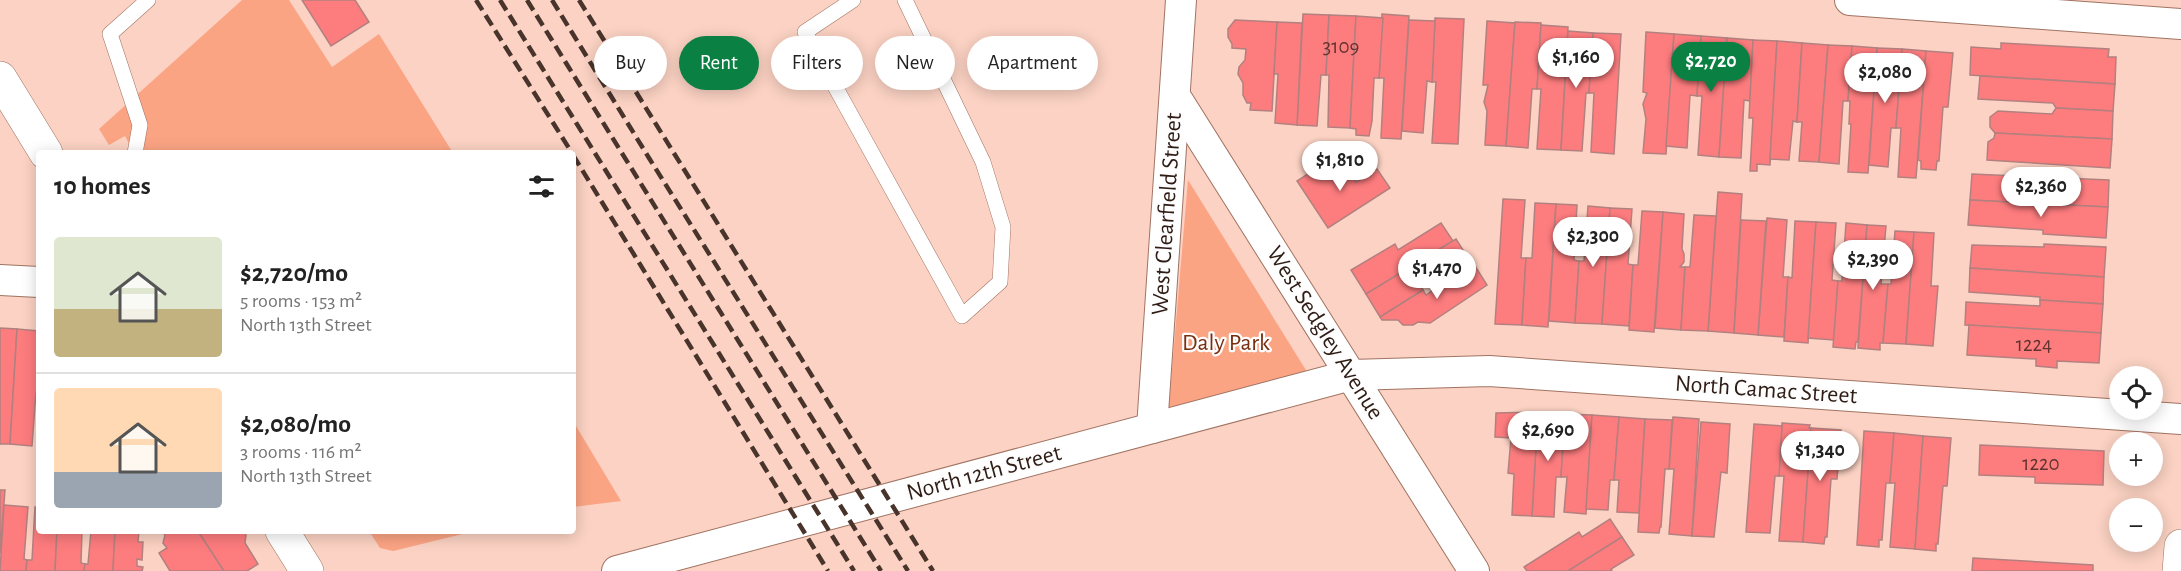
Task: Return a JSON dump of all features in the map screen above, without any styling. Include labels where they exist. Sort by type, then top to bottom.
[{"type":"main road","points":[[0,78],[44,150]]},
{"type":"main road","points":[[284,534],[307,571]]},
{"type":"main road","points":[[2179,571],[2181,546]]},
{"type":"street","name":"West Clearfield Street","points":[[1152,428],[1181,0]]},
{"type":"street","points":[[1850,0],[2181,24]]},
{"type":"street","name":"West Sedgley Avenue","points":[[1175,96],[1474,571]]},
{"type":"street","points":[[0,280],[36,282]]},
{"type":"street","name":"North Camac Street","points":[[1351,375],[1489,371],[2181,419]]},
{"type":"street","name":"North 12th Street","points":[[617,571],[1351,375]]},
{"type":"lane","points":[[136,150],[140,125],[110,34],[148,0]]},
{"type":"lane","points":[[853,0],[805,32],[962,316],[1000,282],[1003,227],[983,162],[905,0]]},
{"type":"green space","points":[[242,0],[289,0],[332,67],[379,34],[451,150],[132,150],[125,136],[109,145],[99,129]]},
{"type":"green space","name":"Daly Park","points":[[1188,180],[1309,375],[1168,416]]},
{"type":"green space","points":[[576,426],[621,501],[576,507]]},
{"type":"green space","points":[[371,534],[463,534],[393,551],[380,548]]},
{"type":"building","points":[[302,0],[355,0],[369,22],[331,46]]},
{"type":"building","points":[[1303,14],[1329,15],[1326,75],[1321,75],[1317,126],[1297,125]]},
{"type":"building","points":[[1382,14],[1409,16],[1401,139],[1381,138],[1384,78],[1379,78]]},
{"type":"building","points":[[1329,15],[1356,16],[1350,128],[1328,127],[1329,75],[1326,75]]},
{"type":"building","points":[[1356,16],[1383,18],[1379,78],[1374,78],[1369,136],[1356,135],[1356,129],[1350,128]]},
{"type":"building","points":[[1435,18],[1464,19],[1458,144],[1432,143],[1436,82],[1432,82]]},
{"type":"building","points":[[1235,20],[1277,22],[1272,111],[1250,110],[1251,103],[1247,103],[1243,95],[1243,83],[1238,74],[1239,67],[1245,60],[1246,49],[1232,48],[1228,37],[1228,29]]},
{"type":"building","points":[[1409,20],[1435,21],[1432,82],[1427,81],[1423,133],[1402,131]]},
{"type":"building","points":[[1487,21],[1515,23],[1506,146],[1485,145],[1487,111],[1484,102],[1488,85],[1483,85]]},
{"type":"building","points":[[1277,22],[1302,23],[1297,125],[1275,123],[1278,74],[1274,74]]},
{"type":"building","points":[[1515,22],[1541,23],[1537,89],[1532,89],[1528,148],[1506,146]]},
{"type":"building","points":[[1541,25],[1568,27],[1561,150],[1537,149],[1541,89],[1537,89]]},
{"type":"building","points":[[1568,31],[1593,33],[1582,151],[1561,150]]},
{"type":"building","points":[[1646,32],[1674,34],[1666,154],[1643,153],[1646,119],[1643,104],[1647,93],[1643,92]]},
{"type":"building","points":[[1593,33],[1621,34],[1614,154],[1591,152],[1594,93],[1589,93]]},
{"type":"building","points":[[1674,34],[1701,36],[1697,96],[1690,95],[1687,148],[1666,146]]},
{"type":"building","points":[[1701,36],[1727,38],[1719,157],[1698,155],[1702,96],[1697,96]]},
{"type":"building","points":[[1727,38],[1753,40],[1750,101],[1744,100],[1741,158],[1719,157]]},
{"type":"building","points":[[1753,40],[1777,41],[1770,165],[1757,164],[1757,171],[1750,171],[1753,118],[1749,118]]},
{"type":"building","points":[[1777,41],[1802,43],[1797,122],[1793,121],[1789,160],[1770,159]]},
{"type":"building","points":[[1802,43],[1828,45],[1819,162],[1799,161],[1802,122],[1797,122]]},
{"type":"building","points":[[2001,43],[2109,49],[2108,57],[2116,57],[2115,84],[1970,75],[1971,47],[2001,49]]},
{"type":"building","points":[[1828,45],[1852,46],[1848,101],[1843,101],[1839,164],[1819,162]]},
{"type":"building","points":[[1852,46],[1877,48],[1868,173],[1848,172],[1851,124],[1849,124],[1850,101],[1848,101]]},
{"type":"building","points":[[1877,48],[1902,49],[1896,128],[1891,128],[1888,167],[1869,165]]},
{"type":"building","points":[[1902,49],[1926,51],[1916,178],[1898,177],[1901,128],[1896,128]]},
{"type":"building","points":[[1926,51],[1953,53],[1948,107],[1943,107],[1939,161],[1937,161],[1936,170],[1921,169],[1921,161],[1918,160]]},
{"type":"building","points":[[1980,76],[2115,84],[2113,111],[2056,108],[2053,103],[1978,99]]},
{"type":"building","points":[[2056,108],[2113,111],[2112,139],[1995,133],[1990,127],[1990,117],[1998,111],[2052,114]]},
{"type":"building","points":[[1995,133],[2112,139],[2110,168],[1987,160],[1988,142],[1994,138]]},
{"type":"building","points":[[1320,166],[1351,168],[1351,179],[1353,178],[1356,182],[1377,169],[1390,188],[1328,228],[1297,181]]},
{"type":"building","points":[[1972,174],[2109,180],[2108,207],[1970,200]]},
{"type":"building","points":[[1718,192],[1742,194],[1734,333],[1708,331]]},
{"type":"building","points":[[1503,199],[1525,200],[1521,258],[1526,258],[1522,325],[1495,324]]},
{"type":"building","points":[[1970,200],[2108,207],[2106,238],[2043,234],[2043,230],[1968,225]]},
{"type":"building","points":[[1535,203],[1556,204],[1548,327],[1522,325],[1526,258],[1532,258]]},
{"type":"building","points":[[1556,204],[1577,205],[1574,260],[1579,261],[1575,323],[1549,321]]},
{"type":"building","points":[[1588,206],[1610,208],[1602,324],[1575,323],[1579,261],[1584,261]]},
{"type":"building","points":[[1610,208],[1632,209],[1628,264],[1633,265],[1629,326],[1602,324]]},
{"type":"building","points":[[1642,211],[1663,212],[1654,332],[1629,330],[1633,265],[1638,265]]},
{"type":"building","points":[[1663,212],[1684,214],[1682,249],[1684,262],[1680,267],[1685,267],[1681,330],[1655,328]]},
{"type":"building","points":[[1694,215],[1716,216],[1708,331],[1681,330],[1685,267],[1690,267]]},
{"type":"building","points":[[1767,218],[1787,220],[1783,277],[1788,277],[1784,337],[1758,335]]},
{"type":"building","points":[[1741,220],[1766,221],[1758,335],[1734,333]]},
{"type":"building","points":[[1795,221],[1816,222],[1808,343],[1784,341],[1788,277],[1792,278]]},
{"type":"building","points":[[1816,222],[1836,223],[1832,280],[1838,281],[1834,340],[1808,338]]},
{"type":"building","points":[[1441,223],[1453,241],[1366,294],[1351,270],[1395,244],[1398,250]]},
{"type":"building","points":[[1846,223],[1867,225],[1858,342],[1856,342],[1855,349],[1833,347],[1838,281],[1842,281]]},
{"type":"building","points":[[1867,225],[1886,226],[1881,284],[1888,284],[1883,343],[1880,343],[1880,350],[1858,348]]},
{"type":"building","points":[[1895,231],[1914,232],[1906,344],[1883,343]]},
{"type":"building","points":[[1914,232],[1934,233],[1931,286],[1938,286],[1933,346],[1906,344]]},
{"type":"building","points":[[1456,239],[1468,258],[1421,286],[1423,290],[1380,317],[1366,294]]},
{"type":"building","points":[[2044,244],[2106,247],[2104,277],[1970,268],[1972,245],[2044,247]]},
{"type":"building","points":[[1475,266],[1487,285],[1430,323],[1418,322],[1413,325],[1403,325],[1398,320],[1382,320],[1380,317],[1423,290],[1426,295],[1433,290],[1431,287],[1442,280],[1445,284]]},
{"type":"building","points":[[1970,268],[2104,277],[2103,304],[1969,292]]},
{"type":"building","points":[[2040,300],[2103,304],[2101,333],[1965,325],[1966,302],[2040,306]]},
{"type":"building","points":[[1969,325],[2101,333],[2099,363],[2057,361],[2057,368],[2036,366],[2036,359],[1967,355]]},
{"type":"building","points":[[0,328],[17,329],[10,444],[0,444]]},
{"type":"building","points":[[17,329],[36,331],[36,392],[32,446],[10,444]]},
{"type":"building","points":[[1538,412],[1565,414],[1561,477],[1556,477],[1554,517],[1532,516]]},
{"type":"building","points":[[1538,412],[1532,516],[1512,515],[1514,474],[1508,473],[1511,438],[1495,437],[1496,413]]},
{"type":"building","points":[[1565,414],[1592,415],[1586,514],[1564,512],[1567,477],[1561,477]]},
{"type":"building","points":[[1592,415],[1619,417],[1614,480],[1610,480],[1608,510],[1586,509]]},
{"type":"building","points":[[1619,417],[1645,419],[1639,513],[1617,512],[1619,480],[1614,480]]},
{"type":"building","points":[[1673,417],[1699,419],[1692,536],[1669,534],[1674,469],[1669,469]]},
{"type":"building","points":[[1645,419],[1672,420],[1669,469],[1665,469],[1659,533],[1638,532]]},
{"type":"building","points":[[1701,422],[1730,424],[1727,473],[1721,472],[1714,537],[1692,536]]},
{"type":"building","points":[[1782,423],[1810,425],[1809,428],[1811,428],[1803,542],[1779,541],[1784,476],[1779,476]]},
{"type":"building","points":[[1754,424],[1782,426],[1779,476],[1775,476],[1770,533],[1746,532]]},
{"type":"building","points":[[1811,428],[1841,430],[1837,479],[1831,479],[1827,537],[1825,537],[1824,544],[1803,542]]},
{"type":"building","points":[[1864,431],[1894,433],[1890,483],[1886,483],[1882,540],[1879,540],[1879,547],[1857,545]]},
{"type":"building","points":[[1894,433],[1923,436],[1915,549],[1890,547],[1895,483],[1890,483]]},
{"type":"building","points":[[1923,436],[1951,438],[1947,486],[1943,486],[1936,551],[1915,549]]},
{"type":"building","points":[[1980,445],[2104,451],[2103,485],[2035,483],[2035,477],[1979,475]]},
{"type":"building","points":[[0,490],[5,490],[0,554]]},
{"type":"building","points":[[4,505],[28,507],[24,559],[27,560],[26,571],[0,571]]},
{"type":"building","points":[[36,507],[36,534],[57,534],[55,571],[26,571],[27,560],[32,560]]},
{"type":"building","points":[[1610,519],[1622,537],[1568,571],[1527,571],[1524,567],[1579,532],[1582,537]]},
{"type":"building","points":[[57,534],[82,534],[81,563],[85,564],[84,571],[55,571]]},
{"type":"building","points":[[91,534],[115,534],[113,571],[84,571],[85,564],[88,564]]},
{"type":"building","points":[[115,534],[139,534],[138,542],[143,542],[142,560],[137,559],[137,566],[143,567],[142,571],[113,571]]},
{"type":"building","points":[[200,534],[224,571],[170,571],[159,553],[167,548],[163,543],[165,535]]},
{"type":"building","points":[[200,534],[246,535],[245,543],[258,564],[247,571],[224,571]]},
{"type":"building","points":[[1622,537],[1634,555],[1611,569],[1612,571],[1568,571]]},
{"type":"building","points":[[1973,558],[2093,565],[2093,571],[1972,571]]},
{"type":"railway","points":[[476,0],[570,150]]},
{"type":"railway","points":[[500,0],[854,571]]},
{"type":"railway","points":[[527,0],[881,571]]},
{"type":"railway","points":[[552,0],[908,571]]},
{"type":"railway","points":[[579,0],[933,571]]},
{"type":"railway","points":[[576,160],[828,571]]}]
